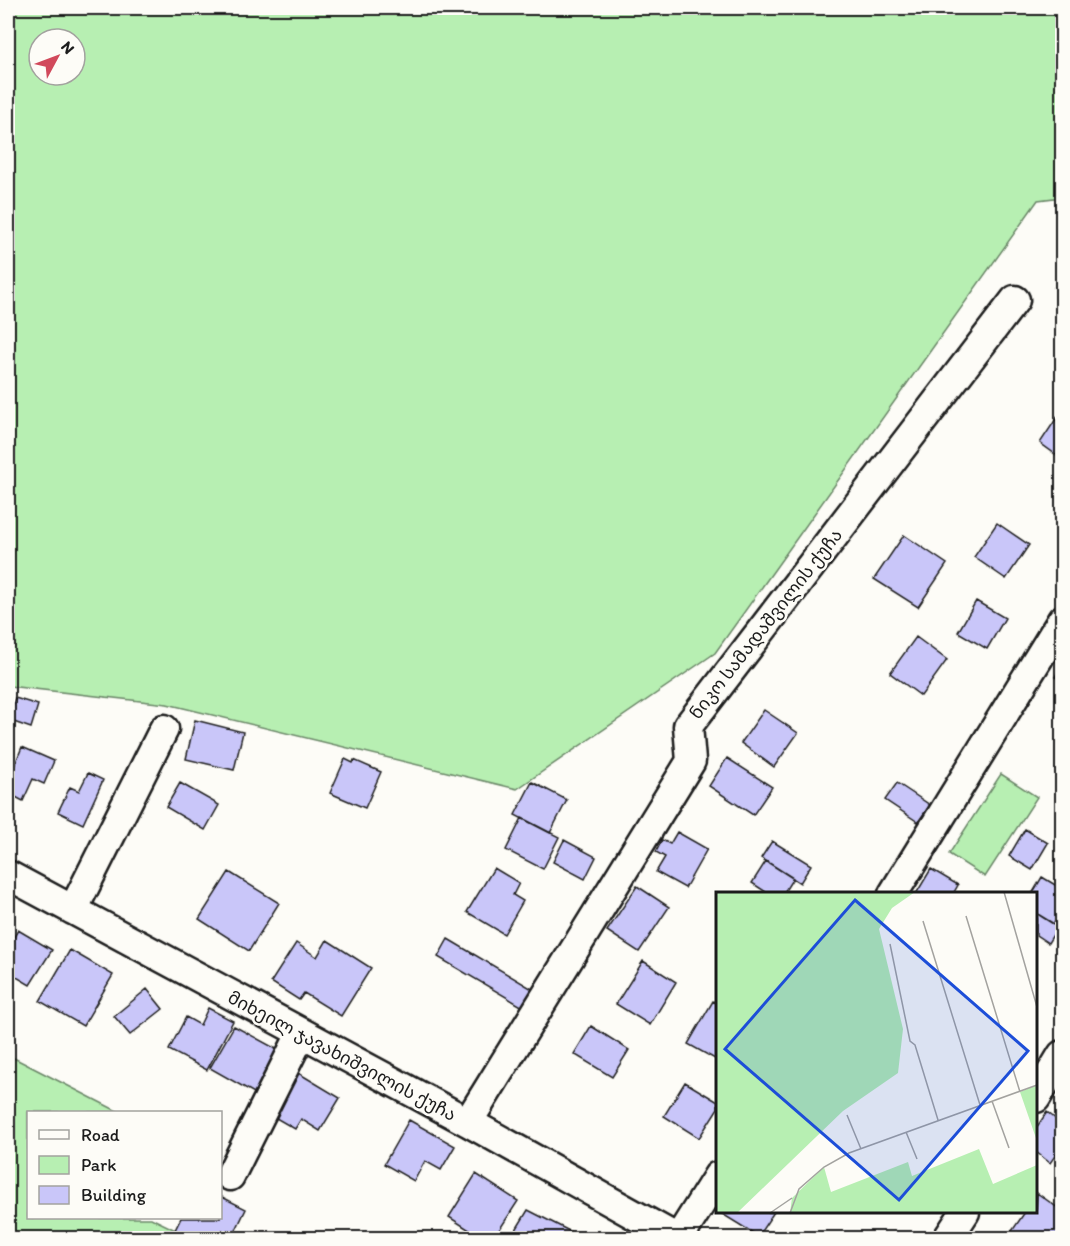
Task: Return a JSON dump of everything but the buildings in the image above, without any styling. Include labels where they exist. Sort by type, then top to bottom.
[{"type":"street","name":"ნიკო სამადაშვილის ქუჩა","points":[[468,1122],[692,761],[688,726],[1015,300]]},
{"type":"street","points":[[894,892],[1062,620]]},
{"type":"street","points":[[74,910],[164,729]]},
{"type":"street","name":"მიხეილ ჯავახიშვილის ქუჩა","points":[[8,875],[468,1122],[677,1239]]},
{"type":"street","points":[[230,1176],[301,1034]]},
{"type":"street","points":[[1037,1095],[1062,1055]]},
{"type":"street","points":[[677,1239],[716,1178]]},
{"type":"street","points":[[948,1239],[964,1213]]},
{"type":"green space","points":[[8,8],[1062,8],[1062,197],[1038,200],[715,653],[517,789],[167,704],[8,686]]},
{"type":"green space","points":[[1001,774],[1037,797],[985,877],[949,854]]},
{"type":"green space","points":[[8,1055],[117,1111],[27,1111],[27,1219],[153,1219],[192,1238],[8,1238]]}]
